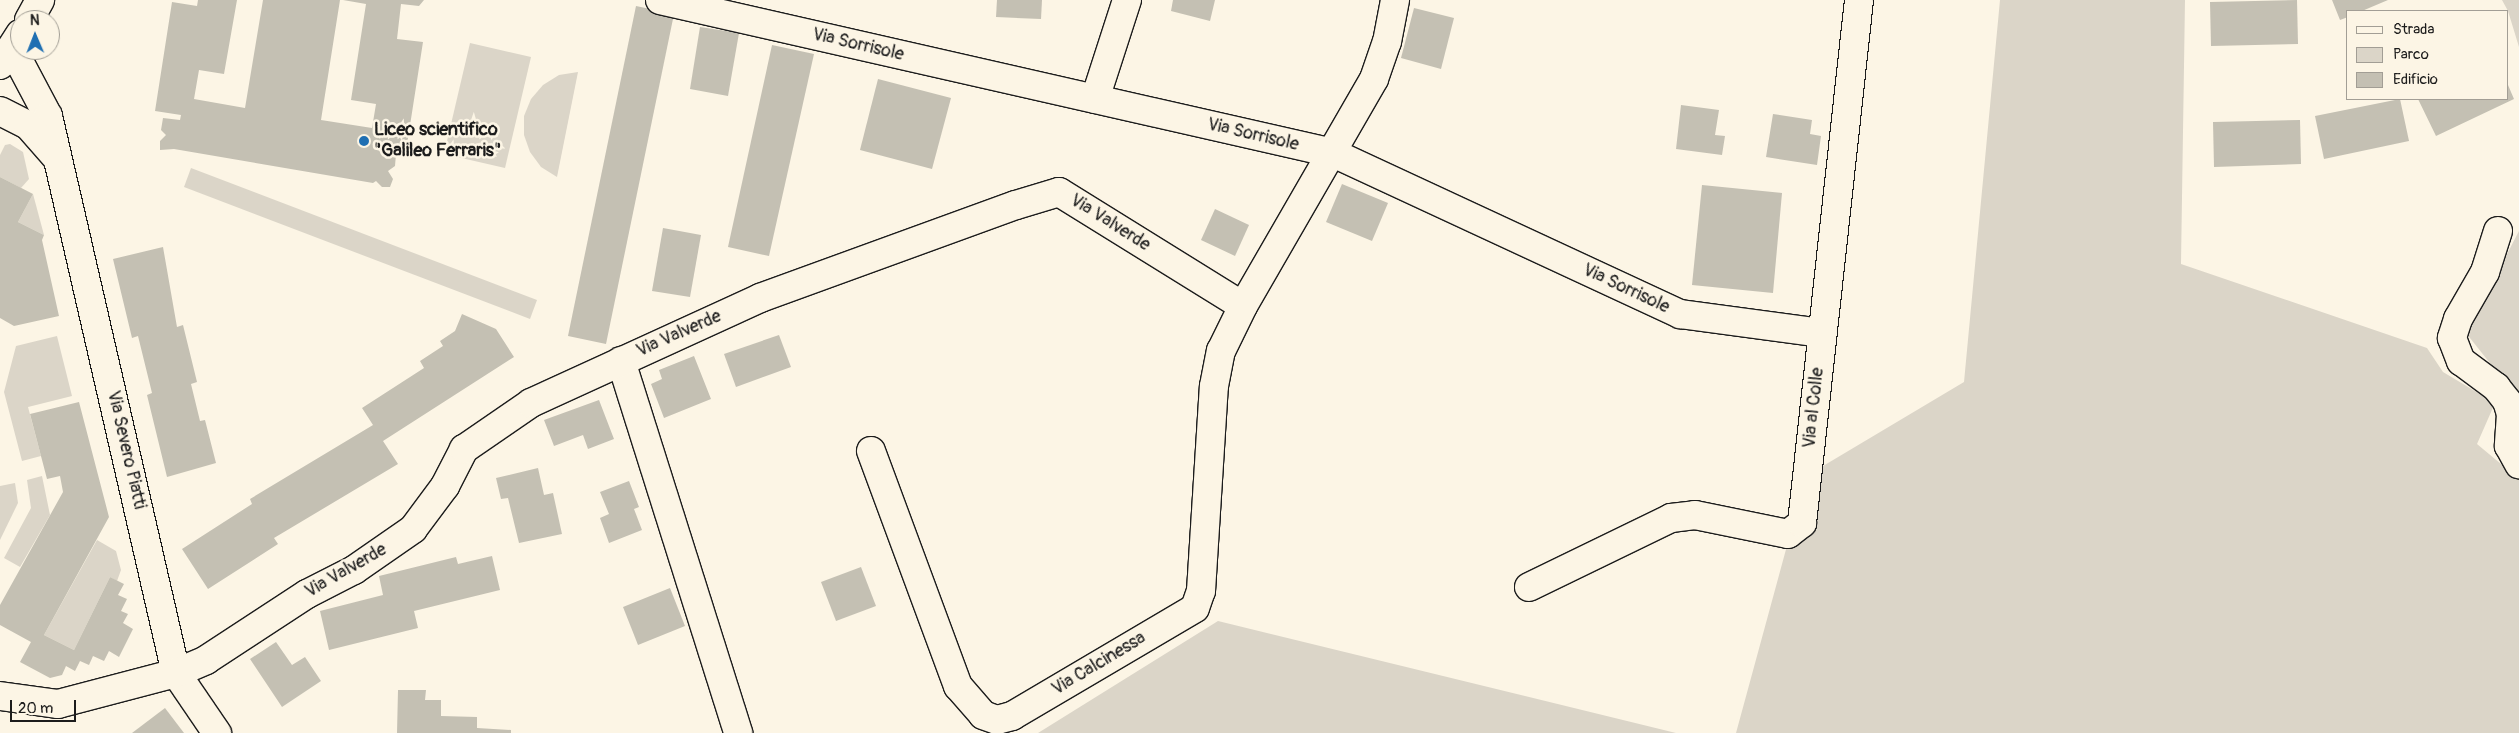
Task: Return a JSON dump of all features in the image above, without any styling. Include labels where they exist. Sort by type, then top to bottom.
[{"type":"street","name":"Via Sorrisole","points":[[660,0],[1333,153],[1680,314],[1822,333]]},
{"type":"street","points":[[1095,99],[1127,0]]},
{"type":"street","points":[[1244,306],[1374,79],[1387,42],[1395,0]]},
{"type":"street","name":"Via al Colle","points":[[1528,587],[1671,518],[1694,515],[1788,534],[1802,523],[1859,0]]},
{"type":"street","name":"Via Severo Piatti","points":[[9,51],[21,65],[41,99],[176,673],[217,733]]},
{"type":"street","name":"Via Severo Piatti","points":[[0,111],[28,125],[54,156]]},
{"type":"street","name":"Via Valverde","points":[[0,696],[58,704],[176,673],[206,660],[307,594],[354,570],[413,529],[445,486],[464,449],[495,425],[531,403],[760,298],[1016,204],[1059,192],[1244,306]]},
{"type":"street","points":[[2498,231],[2485,272],[2458,319],[2452,338],[2461,360],[2496,387],[2507,401],[2511,414],[2509,446],[2519,464]]},
{"type":"street","name":"Via Calcinessa","points":[[871,452],[958,686],[983,716],[996,720],[1012,716],[1195,608],[1201,591],[1214,386],[1221,351],[1244,306]]},
{"type":"street","points":[[620,361],[738,733]]},
{"type":"green space","points":[[2000,0],[2185,0],[2181,264],[2427,348],[2443,372],[2495,403],[2477,444],[2519,479],[2519,733],[1736,733],[1788,542],[1818,469],[1964,382]]},
{"type":"green space","points":[[2502,0],[2519,0],[2519,47],[2509,10]]},
{"type":"green space","points":[[470,43],[531,57],[505,168],[444,154]]},
{"type":"green space","points":[[578,72],[557,177],[541,167],[530,152],[524,135],[524,116],[531,99],[543,85],[559,75]]},
{"type":"green space","points":[[10,144],[23,152],[29,179],[21,188],[0,177],[0,155],[5,145]]},
{"type":"green space","points":[[191,168],[537,300],[530,319],[184,187]]},
{"type":"green space","points":[[33,194],[44,235],[18,222]]},
{"type":"green space","points":[[2519,231],[2519,392],[2505,382],[2466,333]]},
{"type":"green space","points":[[57,336],[72,396],[28,407],[41,456],[22,461],[4,392],[16,346]]},
{"type":"green space","points":[[42,476],[50,515],[20,567],[4,558],[31,508],[27,480]]},
{"type":"green space","points":[[15,483],[18,503],[0,540],[0,486]]},
{"type":"green space","points":[[97,540],[116,551],[121,570],[117,581],[110,577],[74,650],[44,635]]},
{"type":"green space","points":[[1218,621],[1676,733],[1038,733]]},
{"type":"building","points":[[198,0],[237,0],[224,74],[199,70],[194,99],[245,108],[263,0],[340,0],[321,120],[372,128],[376,104],[351,100],[366,4],[343,0],[424,0],[419,6],[401,4],[397,39],[423,42],[406,151],[379,147],[379,151],[396,154],[395,166],[388,171],[393,179],[390,187],[382,187],[376,181],[373,183],[174,149],[160,150],[160,141],[166,135],[161,130],[163,118],[180,120],[181,115],[155,111],[172,2],[197,6]]},
{"type":"building","points":[[997,0],[1042,0],[1041,19],[996,17]]},
{"type":"building","points":[[1173,0],[1215,0],[1210,21],[1171,11]]},
{"type":"building","points":[[2297,0],[2298,44],[2211,46],[2210,2]]},
{"type":"building","points":[[2332,0],[2388,0],[2364,10],[2346,10],[2346,18],[2340,20]]},
{"type":"building","points":[[636,6],[674,14],[606,344],[568,336]]},
{"type":"building","points":[[1414,8],[1454,18],[1441,69],[1401,58]]},
{"type":"building","points":[[700,27],[739,33],[728,96],[690,89]]},
{"type":"building","points":[[772,45],[814,54],[769,256],[728,247]]},
{"type":"building","points":[[878,79],[951,98],[932,169],[860,150]]},
{"type":"building","points":[[2509,87],[2514,99],[2436,136],[2418,100],[2509,100]]},
{"type":"building","points":[[2400,100],[2409,141],[2324,159],[2315,116]]},
{"type":"building","points":[[1681,105],[1719,110],[1715,135],[1725,136],[1722,155],[1676,149]]},
{"type":"building","points":[[1773,114],[1812,120],[1810,134],[1821,136],[1817,165],[1766,157]]},
{"type":"building","points":[[2300,120],[2301,164],[2214,167],[2213,122]]},
{"type":"building","points":[[0,177],[33,194],[18,222],[44,235],[42,240],[59,316],[14,326],[0,318]]},
{"type":"building","points":[[1342,184],[1388,203],[1372,241],[1326,222]]},
{"type":"building","points":[[1702,185],[1782,193],[1773,293],[1692,285]]},
{"type":"building","points":[[1215,209],[1249,225],[1235,256],[1201,240]]},
{"type":"building","points":[[663,228],[701,235],[690,297],[652,291]]},
{"type":"building","points":[[163,247],[177,327],[183,325],[197,382],[191,384],[200,421],[205,420],[216,463],[167,477],[147,395],[152,393],[138,336],[132,338],[113,259]]},
{"type":"building","points":[[462,314],[496,329],[514,357],[383,441],[398,464],[274,538],[278,544],[208,589],[182,549],[252,504],[250,499],[373,425],[362,408],[424,368],[420,361],[443,346],[440,341],[455,331]]},
{"type":"building","points":[[779,335],[791,367],[736,387],[724,354]]},
{"type":"building","points":[[694,356],[711,399],[664,418],[651,384],[662,379],[659,370]]},
{"type":"building","points":[[599,400],[614,439],[588,449],[583,435],[554,446],[544,420]]},
{"type":"building","points":[[79,402],[109,517],[44,635],[74,650],[110,577],[124,584],[118,595],[127,599],[121,611],[128,614],[123,623],[133,629],[119,657],[109,651],[104,661],[93,656],[89,665],[80,661],[75,671],[66,666],[62,675],[50,678],[20,662],[31,642],[0,625],[0,605],[63,492],[60,476],[47,479],[30,414]]},
{"type":"building","points":[[538,468],[544,495],[553,493],[562,534],[519,543],[508,498],[501,499],[496,478]]},
{"type":"building","points":[[629,481],[639,507],[634,509],[642,530],[609,543],[600,518],[609,514],[600,492]]},
{"type":"building","points":[[492,556],[500,590],[414,611],[418,628],[329,650],[320,611],[383,595],[379,576],[456,557],[458,564]]},
{"type":"building","points":[[861,567],[876,606],[836,621],[821,582]]},
{"type":"building","points":[[670,588],[685,626],[638,645],[623,607]]},
{"type":"building","points":[[276,642],[292,665],[305,657],[321,681],[282,707],[250,659]]},
{"type":"building","points":[[398,690],[426,690],[425,700],[441,700],[441,716],[477,717],[477,728],[511,730],[511,733],[397,733]]},
{"type":"building","points":[[165,708],[184,733],[132,733]]},
{"type":"place","name":"Liceo scientifico \"Galileo Ferraris\"","points":[[364,141]]}]
